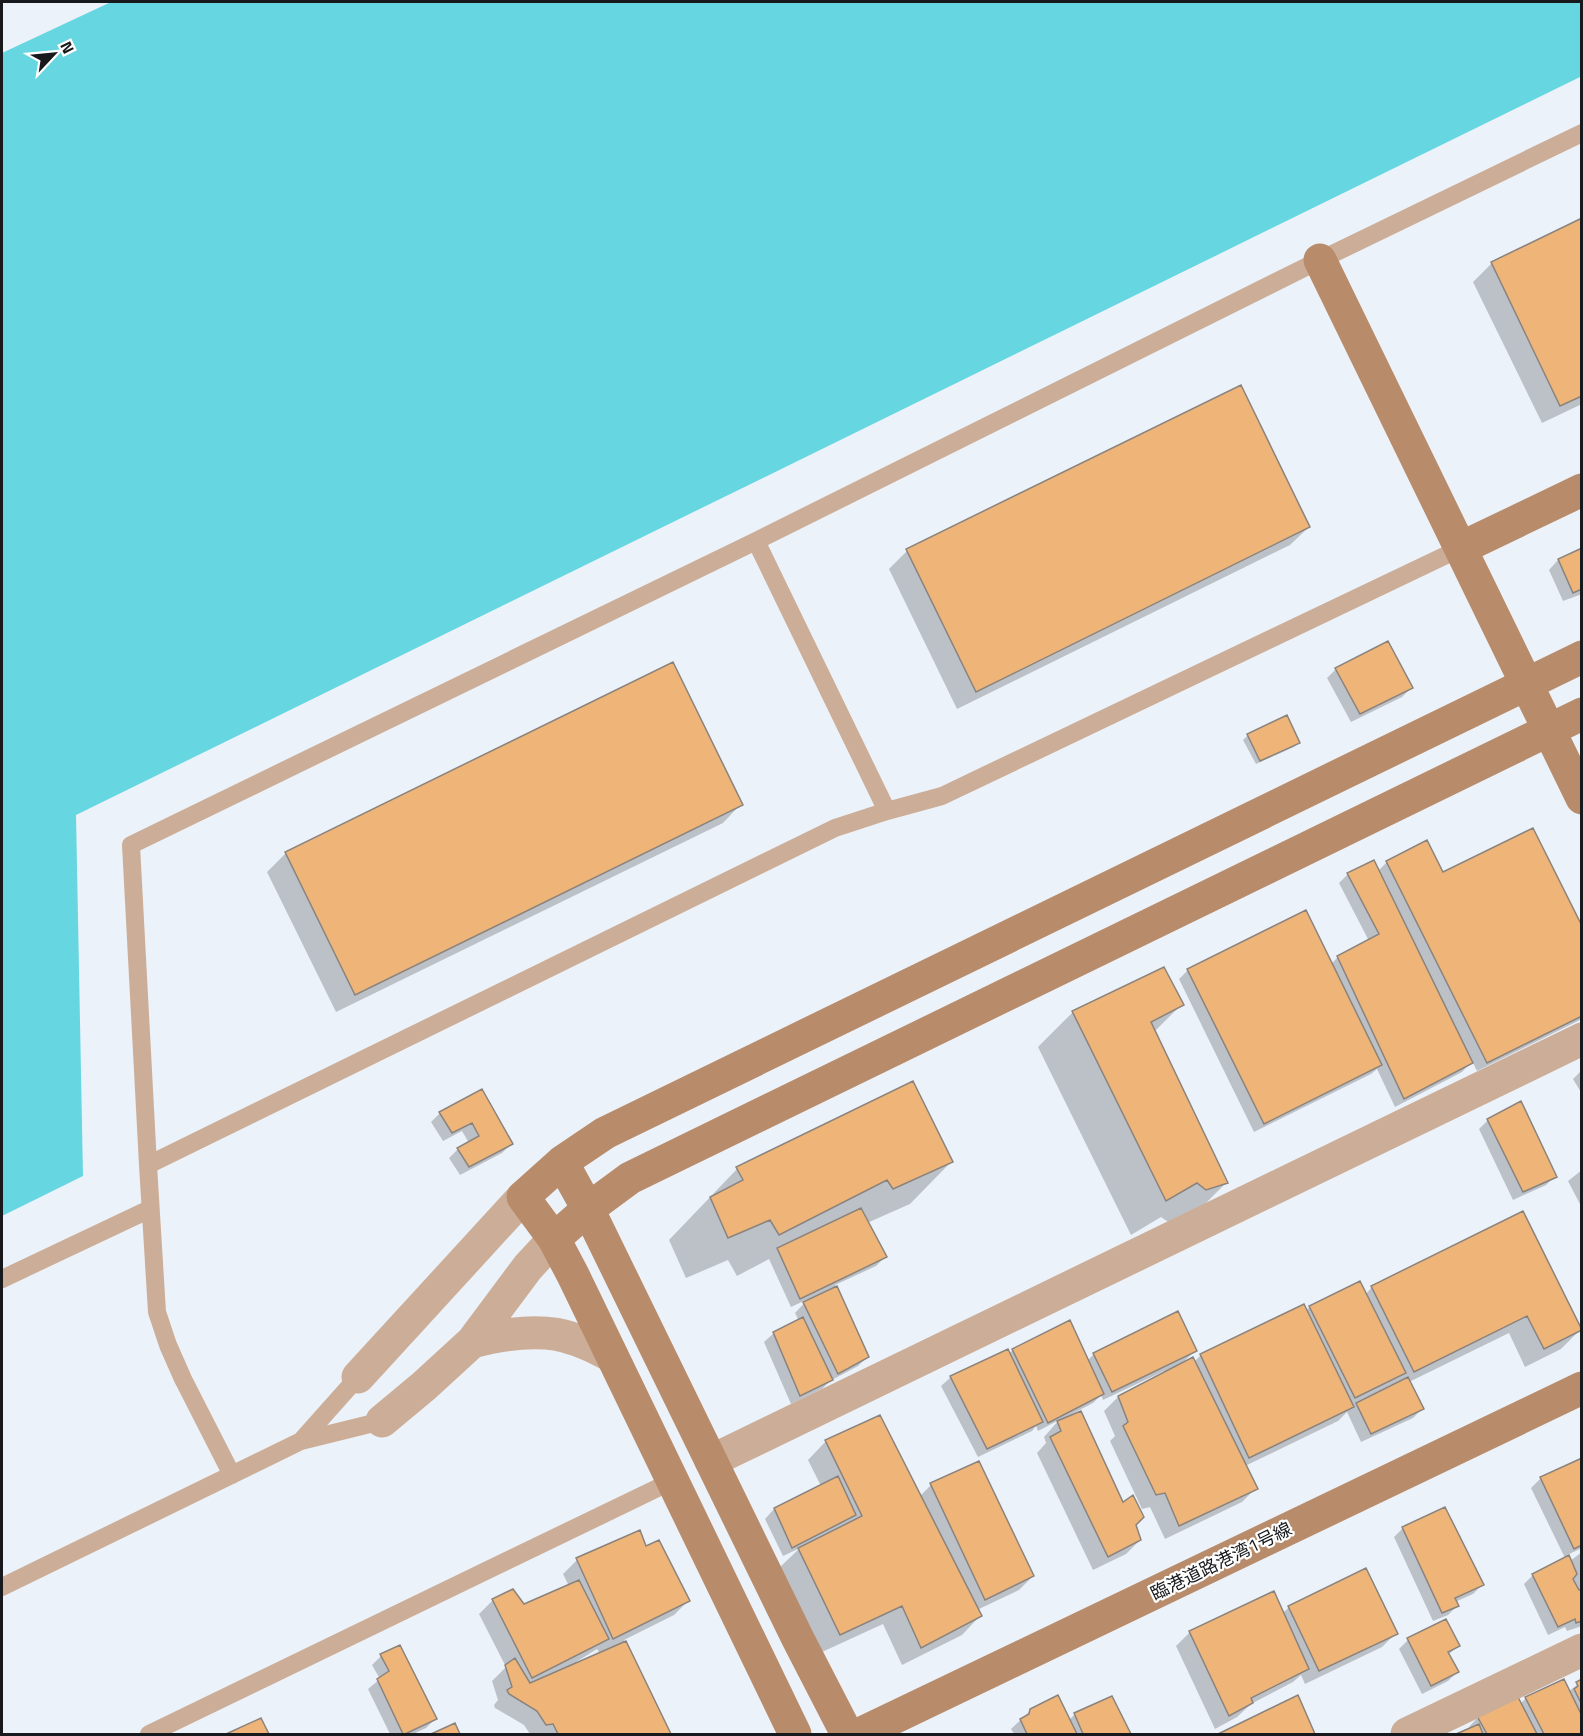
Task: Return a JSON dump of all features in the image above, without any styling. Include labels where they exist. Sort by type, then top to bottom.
[{"type":"street","points":[[1320,260],[1581,798]]},
{"type":"street","points":[[1461,548],[1581,490]]},
{"type":"street","points":[[358,1377],[523,1197],[562,1162],[605,1133],[1581,657]]},
{"type":"street","points":[[382,1421],[472,1342],[528,1267],[554,1239],[588,1209],[638,1174],[1581,714]]},
{"type":"street","points":[[711,1461],[1581,1039]]},
{"type":"street","points":[[562,1162],[588,1209],[798,1639],[847,1734]]},
{"type":"street","points":[[523,1197],[554,1239],[795,1734]]},
{"type":"street","points":[[472,1342],[505,1334],[537,1333],[572,1338],[612,1356]]},
{"type":"street","name":"臨港道路港湾1号線","points":[[860,1734],[1581,1388]]},
{"type":"street","points":[[1407,1734],[1581,1650]]},
{"type":"lane","points":[[232,1475],[168,1346],[158,1312],[150,1209],[131,845],[756,541],[1320,260],[1581,133]]},
{"type":"lane","points":[[756,541],[887,811]]},
{"type":"lane","points":[[148,1165],[835,828],[942,796],[1461,548]]},
{"type":"lane","points":[[2,1279],[150,1209]]},
{"type":"lane","points":[[301,1441],[358,1377]]},
{"type":"lane","points":[[2,1587],[301,1441],[382,1421]]},
{"type":"lane","points":[[149,1734],[672,1480]]},
{"type":"water","points":[[111,2],[1581,2],[1582,76],[76,815],[83,1176],[2,1216],[2,53]]},
{"type":"building","points":[[1582,218],[1582,396],[1560,406],[1491,262]]},
{"type":"building","points":[[1241,385],[1310,527],[976,692],[906,549]]},
{"type":"building","points":[[1582,548],[1582,589],[1573,593],[1558,559]]},
{"type":"building","points":[[1388,641],[1413,688],[1360,714],[1335,668]]},
{"type":"building","points":[[673,662],[743,805],[355,995],[285,852]]},
{"type":"building","points":[[1287,715],[1300,743],[1260,761],[1247,734]]},
{"type":"building","points":[[1533,828],[1582,926],[1582,1016],[1487,1063],[1386,861],[1427,840],[1443,872]]},
{"type":"building","points":[[1374,860],[1473,1063],[1404,1099],[1337,956],[1379,934],[1347,873]]},
{"type":"building","points":[[1306,910],[1382,1065],[1264,1124],[1187,969]]},
{"type":"building","points":[[1164,967],[1184,1005],[1151,1022],[1228,1183],[1206,1190],[1197,1183],[1166,1201],[1072,1011]]},
{"type":"building","points":[[913,1081],[953,1162],[893,1189],[887,1180],[779,1235],[770,1220],[728,1238],[710,1197],[743,1180],[736,1167]]},
{"type":"building","points":[[482,1089],[513,1144],[469,1167],[457,1148],[479,1136],[472,1123],[452,1133],[439,1112]]},
{"type":"building","points":[[1521,1101],[1557,1177],[1523,1192],[1487,1119]]},
{"type":"building","points":[[861,1208],[887,1257],[800,1299],[777,1248]]},
{"type":"building","points":[[1523,1211],[1582,1330],[1544,1349],[1527,1316],[1414,1372],[1371,1286]]},
{"type":"building","points":[[1360,1281],[1406,1373],[1355,1398],[1309,1306]]},
{"type":"building","points":[[837,1286],[869,1357],[838,1374],[803,1302]]},
{"type":"building","points":[[1304,1304],[1354,1407],[1249,1458],[1200,1354]]},
{"type":"building","points":[[1178,1311],[1197,1351],[1112,1392],[1093,1353]]},
{"type":"building","points":[[803,1317],[833,1380],[800,1396],[773,1332]]},
{"type":"building","points":[[1070,1320],[1104,1394],[1048,1423],[1012,1349]]},
{"type":"building","points":[[1008,1349],[1043,1422],[987,1449],[950,1376]]},
{"type":"building","points":[[1193,1357],[1258,1489],[1179,1526],[1165,1493],[1156,1495],[1123,1426],[1128,1422],[1118,1396]]},
{"type":"building","points":[[1408,1377],[1424,1409],[1371,1434],[1356,1403]]},
{"type":"building","points":[[1081,1411],[1123,1502],[1133,1495],[1144,1517],[1136,1525],[1141,1540],[1108,1557],[1050,1437],[1061,1431],[1057,1421]]},
{"type":"building","points":[[880,1415],[982,1616],[921,1648],[902,1606],[840,1635],[798,1548],[862,1516],[825,1440]]},
{"type":"building","points":[[1582,1458],[1582,1545],[1574,1549],[1540,1477]]},
{"type":"building","points":[[979,1461],[1034,1576],[985,1600],[930,1483]]},
{"type":"building","points":[[838,1476],[856,1515],[792,1548],[774,1508]]},
{"type":"building","points":[[1445,1507],[1484,1585],[1455,1598],[1459,1606],[1442,1613],[1402,1527]]},
{"type":"building","points":[[640,1530],[646,1546],[659,1540],[690,1601],[613,1639],[576,1558]]},
{"type":"building","points":[[1569,1555],[1577,1574],[1573,1579],[1579,1590],[1582,1590],[1582,1621],[1576,1623],[1575,1619],[1558,1627],[1532,1574]]},
{"type":"building","points":[[1366,1568],[1398,1634],[1319,1671],[1288,1606]]},
{"type":"building","points":[[579,1580],[609,1639],[532,1678],[492,1599],[513,1589],[524,1604]]},
{"type":"building","points":[[1274,1591],[1309,1669],[1251,1698],[1253,1703],[1229,1716],[1189,1631]]},
{"type":"building","points":[[1446,1619],[1460,1646],[1448,1652],[1459,1672],[1431,1686],[1407,1638]]},
{"type":"building","points":[[626,1641],[671,1734],[558,1734],[553,1724],[546,1725],[537,1711],[509,1694],[507,1690],[512,1687],[505,1665],[515,1658],[530,1683]]},
{"type":"building","points":[[400,1645],[437,1719],[405,1734],[377,1679],[389,1671],[380,1654]]},
{"type":"building","points":[[1564,1679],[1582,1716],[1582,1734],[1544,1734],[1525,1697]]},
{"type":"building","points":[[1582,1679],[1582,1705],[1574,1689],[1578,1686],[1576,1682]]},
{"type":"building","points":[[1058,1695],[1077,1734],[1027,1734],[1020,1719],[1029,1714],[1030,1709]]},
{"type":"building","points":[[1298,1695],[1315,1734],[1218,1734]]},
{"type":"building","points":[[1112,1696],[1131,1734],[1083,1734],[1074,1713]]},
{"type":"building","points":[[1518,1697],[1537,1734],[1487,1734],[1477,1716]]},
{"type":"building","points":[[261,1718],[269,1734],[226,1734]]},
{"type":"building","points":[[455,1723],[460,1734],[431,1734]]},
{"type":"building","points":[[1479,1724],[1483,1734],[1456,1734]]}]
